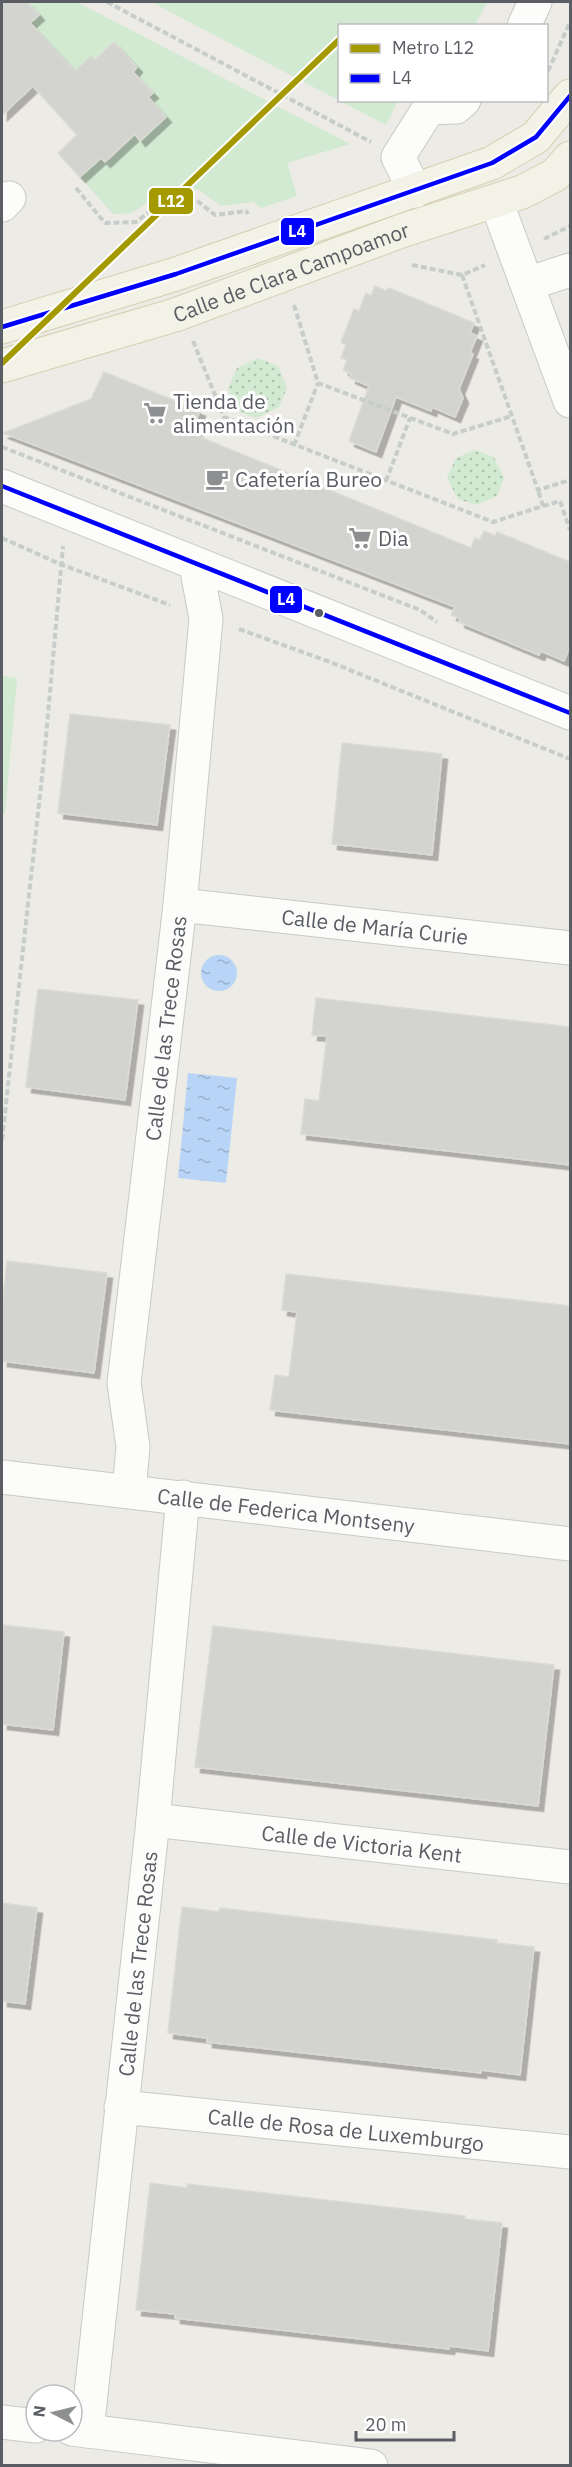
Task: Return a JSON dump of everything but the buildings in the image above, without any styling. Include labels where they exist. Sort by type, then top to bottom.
[{"type":"main road","name":"Calle de Clara Campoamor","points":[[2,327],[176,274],[492,163],[536,137],[570,96]]},
{"type":"main road","name":"Calle de Clara Campoamor","points":[[2,366],[176,315],[405,230],[522,192],[555,175],[570,158]]},
{"type":"street","points":[[525,24],[535,2]]},
{"type":"street","points":[[415,191],[398,157],[429,108],[456,106],[461,102]]},
{"type":"street","points":[[496,201],[570,401]]},
{"type":"street","points":[[527,284],[570,270]]},
{"type":"street","points":[[2,486],[570,712]]},
{"type":"street","name":"Calle de las Trece Rosas","points":[[129,1491],[133,1447],[124,1383],[180,905],[206,619],[196,565]]},
{"type":"street","name":"Calle de María Curie","points":[[180,905],[570,948]]},
{"type":"street","name":"Calle de Federica Montseny","points":[[2,1477],[570,1544]]},
{"type":"street","name":"Calle de las Trece Rosas","points":[[84,2398],[121,2107],[153,1820],[183,1497]]},
{"type":"street","name":"Calle de Victoria Kent","points":[[153,1820],[570,1867]]},
{"type":"street","name":"Calle de Rosa de Luxemburgo","points":[[121,2107],[570,2152]]},
{"type":"street","points":[[2,2422],[24,2425]]},
{"type":"street","points":[[84,2430],[371,2466]]},
{"type":"path","points":[[107,2],[372,143],[375,152]]},
{"type":"path","points":[[548,70],[570,22]]},
{"type":"path","points":[[76,188],[105,223],[136,222],[154,208],[195,199],[215,215],[246,211],[252,220]]},
{"type":"path","points":[[536,243],[570,226]]},
{"type":"path","points":[[462,275],[543,506]]},
{"type":"path","points":[[294,305],[318,383],[294,445]]},
{"type":"path","points":[[192,339],[224,417],[492,522],[560,501],[570,530]]},
{"type":"path","points":[[318,383],[453,434],[512,416]]},
{"type":"path","points":[[386,481],[410,418]]},
{"type":"path","points":[[2,447],[420,610],[439,623]]},
{"type":"path","points":[[538,490],[570,480]]},
{"type":"path","points":[[2,1140],[44,759],[60,564],[68,513]]},
{"type":"path","points":[[2,538],[60,564],[206,619],[235,627],[330,662],[570,759]]},
{"type":"green space","points":[[27,2],[77,2],[350,144],[287,163],[297,196],[261,208],[253,202],[221,206],[198,189],[151,200],[132,213],[113,214],[80,177],[101,158],[105,162],[119,149],[130,130],[140,140],[166,116],[148,97],[152,93],[129,75],[137,67],[115,42],[95,60],[91,56],[76,70],[71,80],[27,26],[39,15]]},
{"type":"green space","points":[[151,2],[487,2],[476,24],[338,24],[338,100]]},
{"type":"green space","points":[[342,102],[398,102],[386,125]]},
{"type":"green space","points":[[258,358],[278,366],[287,388],[279,407],[256,418],[238,411],[228,389],[237,368]]},
{"type":"green space","points":[[475,450],[494,457],[504,478],[497,496],[476,505],[458,499],[447,478],[456,458]]},
{"type":"green space","points":[[2,676],[17,678],[5,814],[2,814]]},
{"type":"water","points":[[219,955],[232,960],[237,973],[232,986],[219,991],[206,986],[201,973],[206,960]]},
{"type":"water","points":[[188,1073],[237,1078],[226,1183],[178,1178]]},
{"type":"metro line","name":"L12","points":[[2,363],[338,41]]},
{"type":"transit line","name":"L4","points":[[2,327],[176,274],[492,163],[536,137],[570,96]]},
{"type":"transit line","name":"L4","points":[[2,486],[570,713]]},
{"type":"place","name":"Tienda de alimentación","points":[[155,413]]},
{"type":"place","name":"Cafetería Bureo","points":[[217,479]]},
{"type":"place","name":"Dia","points":[[360,538]]}]
